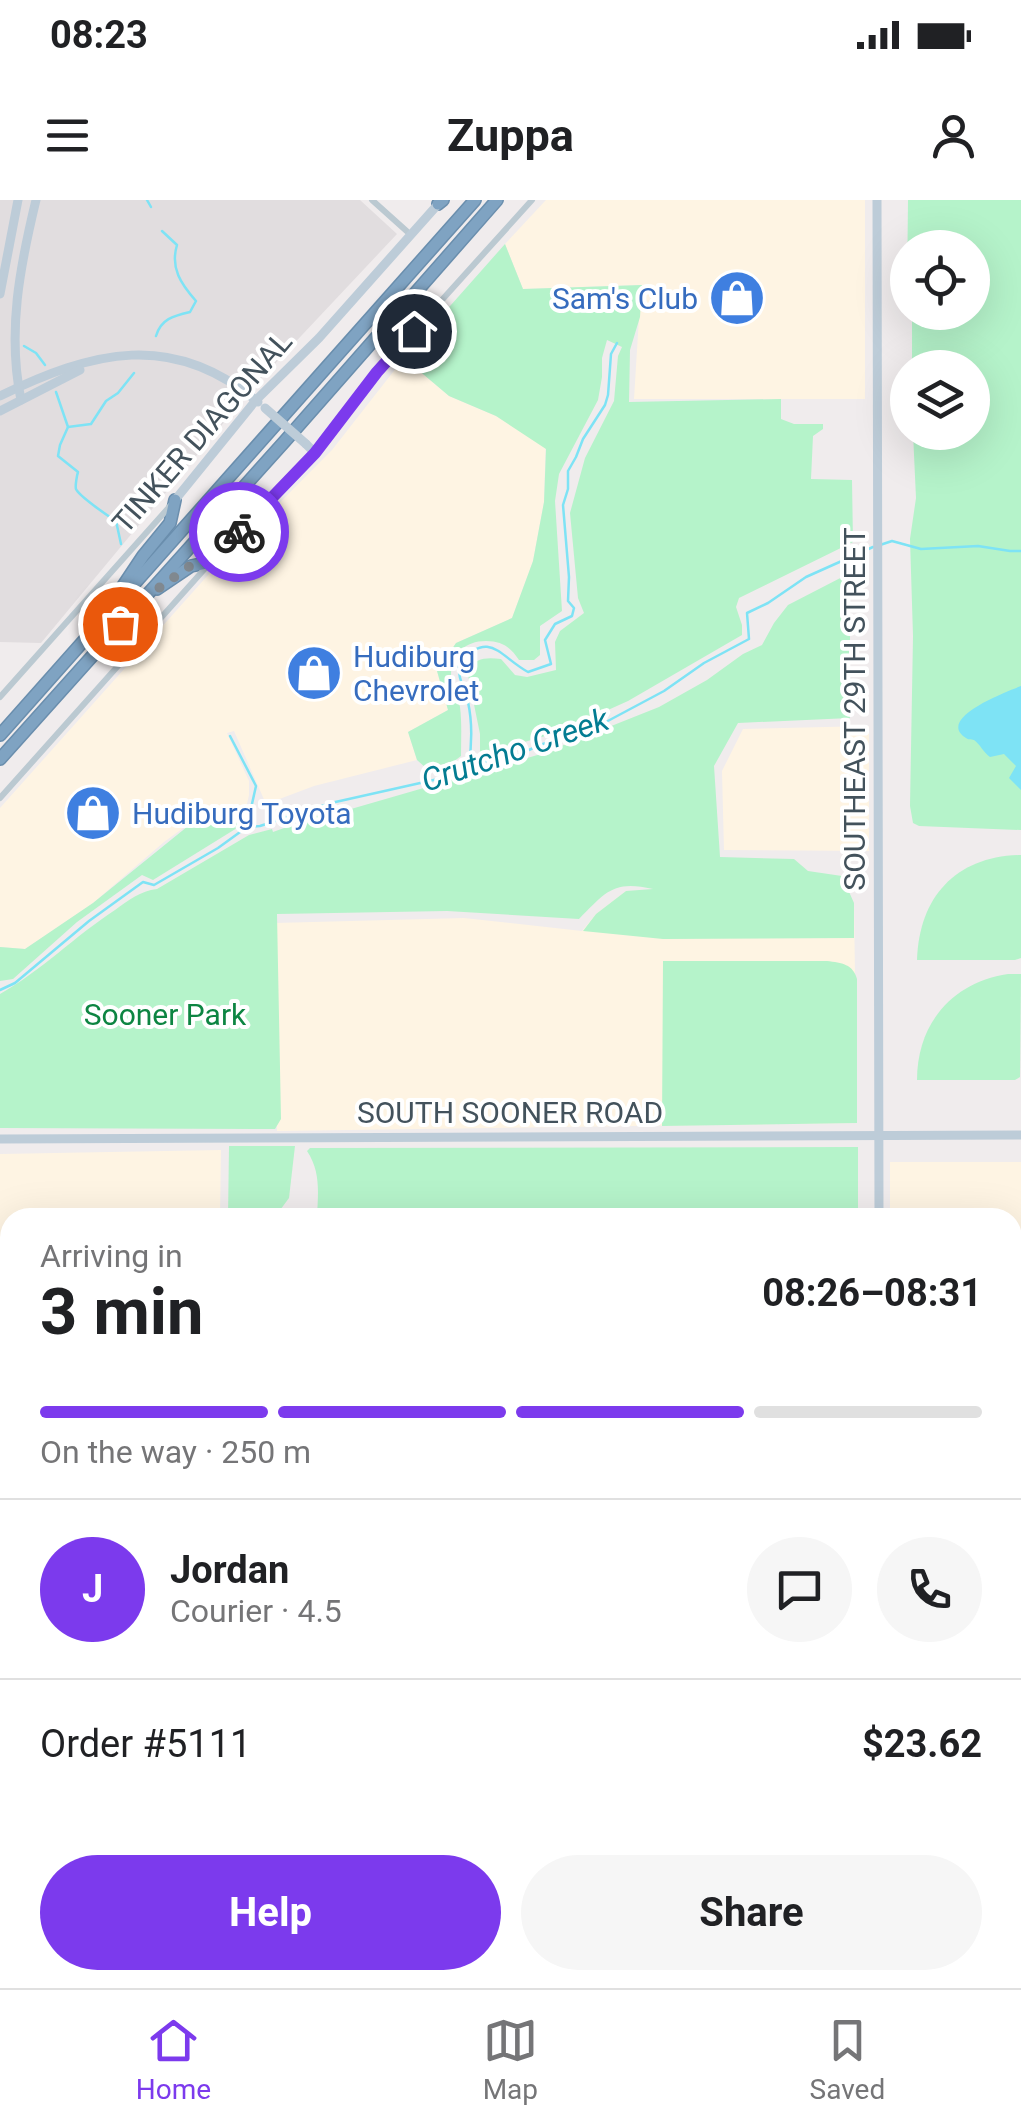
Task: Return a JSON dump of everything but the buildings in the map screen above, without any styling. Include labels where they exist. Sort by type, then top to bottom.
[{"type":"highway","name":"TINKER DIAGONAL","points":[[0,735],[475,200]]},
{"type":"highway","points":[[0,759],[496,200]]},
{"type":"highway","points":[[98,625],[170,523],[175,500]]},
{"type":"highway","points":[[142,600],[190,566],[211,562]]},
{"type":"main road","points":[[0,294],[18,200]]},
{"type":"main road","points":[[21,400],[15,351],[16,305],[36,200]]},
{"type":"main road","name":"SOUTHEAST 29TH STREET","points":[[877,200],[879,1208]]},
{"type":"main road","name":"TINKER DIAGONAL","points":[[175,500],[246,412],[260,404],[441,201]]},
{"type":"main road","points":[[1,395],[58,371],[129,354],[169,356],[198,364],[260,404],[315,453],[211,562]]},
{"type":"main road","points":[[0,380],[2,410],[95,361]]},
{"type":"main road","points":[[230,382],[245,402],[246,412]]},
{"type":"main road","name":"SOUTH SOONER ROAD","points":[[0,1139],[1021,1135]]},
{"type":"street","points":[[372,200],[411,235]]},
{"type":"street","points":[[315,453],[377,372],[532,200]]},
{"type":"street","name":"TINKER DIAGONAL","points":[[0,697],[175,500]]},
{"type":"street","points":[[0,798],[211,562]]},
{"type":"shaded area","points":[[0,200],[360,200],[397,234],[255,385],[41,643],[0,642]]},
{"type":"shaded area","points":[[546,200],[865,200],[865,399],[634,399],[641,285],[523,289],[505,244]]},
{"type":"shaded area","points":[[404,358],[449,396],[523,432],[546,433],[544,502],[533,561],[512,618],[456,643],[437,671],[448,710],[408,732],[417,760],[314,786],[266,804],[234,731],[227,733],[249,781],[246,808],[197,818],[93,903],[25,949],[0,947],[0,808],[209,574],[332,450]]},
{"type":"shaded area","points":[[869,726],[869,851],[724,850],[722,771],[743,729]]},
{"type":"shaded area","points":[[626,891],[854,903],[857,1123],[277,1131],[275,923],[464,918],[582,931],[596,914]]},
{"type":"shaded area","points":[[221,1150],[220,1208],[0,1208],[0,1154]]},
{"type":"shaded area","points":[[890,1162],[1021,1162],[1021,1208],[890,1208]]},
{"type":"green space","points":[[908,200],[1021,200],[1021,830],[913,823],[910,539],[916,498],[914,450],[990,450],[990,350],[912,350],[912,330],[990,330],[990,230],[908,230]]},
{"type":"green space","points":[[505,244],[523,289],[642,285],[640,317],[630,350],[629,402],[781,399],[781,419],[794,424],[823,424],[823,429],[813,436],[811,479],[852,480],[853,542],[739,598],[736,607],[742,635],[628,701],[559,732],[480,755],[480,734],[467,670],[478,661],[491,658],[501,659],[515,675],[527,677],[556,670],[555,642],[560,631],[584,613],[578,598],[570,513],[585,458],[614,401],[622,347],[607,340],[598,400],[559,474],[555,501],[562,611],[540,626],[540,655],[534,660],[519,660],[505,646],[492,641],[472,643],[461,650],[451,676],[460,707],[461,756],[453,762],[426,768],[417,760],[408,732],[448,710],[437,671],[456,643],[512,618],[533,561],[544,502],[546,449],[496,416],[449,396],[404,358]]},
{"type":"green space","name":"Sooner Park","points":[[850,573],[850,718],[738,723],[714,766],[720,857],[794,859],[808,871],[842,876],[854,903],[854,938],[663,939],[583,931],[596,914],[626,891],[653,889],[628,886],[611,890],[579,919],[447,911],[277,914],[281,1119],[275,1129],[0,1128],[0,994],[130,899],[157,889],[249,835],[272,829],[273,832],[334,810],[351,809],[541,754],[659,707],[762,645],[788,605]]},
{"type":"green space","points":[[246,808],[236,820],[237,828],[153,880],[142,875],[77,922],[13,979],[0,981],[0,947],[25,949],[93,903],[198,818]]},
{"type":"green space","points":[[1021,855],[1021,958],[917,960],[925,917],[946,884],[978,863]]},
{"type":"green space","points":[[663,961],[827,961],[850,967],[857,979],[857,1123],[662,1126]]},
{"type":"green space","points":[[1008,974],[1021,974],[1020,1077],[917,1080],[923,1041],[942,1009],[971,986]]},
{"type":"green space","points":[[229,1146],[295,1146],[289,1198],[282,1208],[228,1208]]},
{"type":"green space","points":[[858,1147],[858,1208],[317,1208],[317,1175],[307,1151]]},
{"type":"water","points":[[1021,686],[1021,790],[1009,778],[1016,766],[1004,754],[990,757],[959,730],[960,722],[978,706]]},
{"type":"waterway","points":[[147,200],[151,207]]},
{"type":"waterway","points":[[156,336],[164,322],[190,312],[196,301],[178,275],[177,245],[162,231]]},
{"type":"waterway","points":[[468,769],[471,719],[459,662],[487,647],[528,672],[551,664],[545,640],[555,624],[572,616],[563,505],[568,471],[605,405],[611,354],[617,343]]},
{"type":"waterway","points":[[24,346],[45,365]]},
{"type":"waterway","points":[[121,544],[116,521],[78,492],[78,472],[58,456],[68,427],[91,424],[106,401],[134,373]]},
{"type":"waterway","points":[[56,392],[68,427]]},
{"type":"waterway","name":"Crutcho Creek","points":[[880,545],[892,541],[921,549],[978,546],[1021,551]]},
{"type":"waterway","name":"Crutcho Creek","points":[[0,990],[15,983],[143,882],[154,885],[247,827],[468,771],[480,762],[511,758],[604,723],[749,639],[747,613],[806,577],[873,547]]},
{"type":"waterway","points":[[230,736],[256,786],[247,826]]},
{"type":"way so far","points":[[120,624],[142,600],[190,566],[211,562],[239,532]]},
{"type":"place","name":"Sam's Club","points":[[737,298]]},
{"type":"place","name":"Hudiburg Chevrolet","points":[[314,673]]},
{"type":"place","name":"Hudiburg Toyota","points":[[93,813]]},
{"type":"route","points":[[239,532],[315,453],[414,331]]}]
